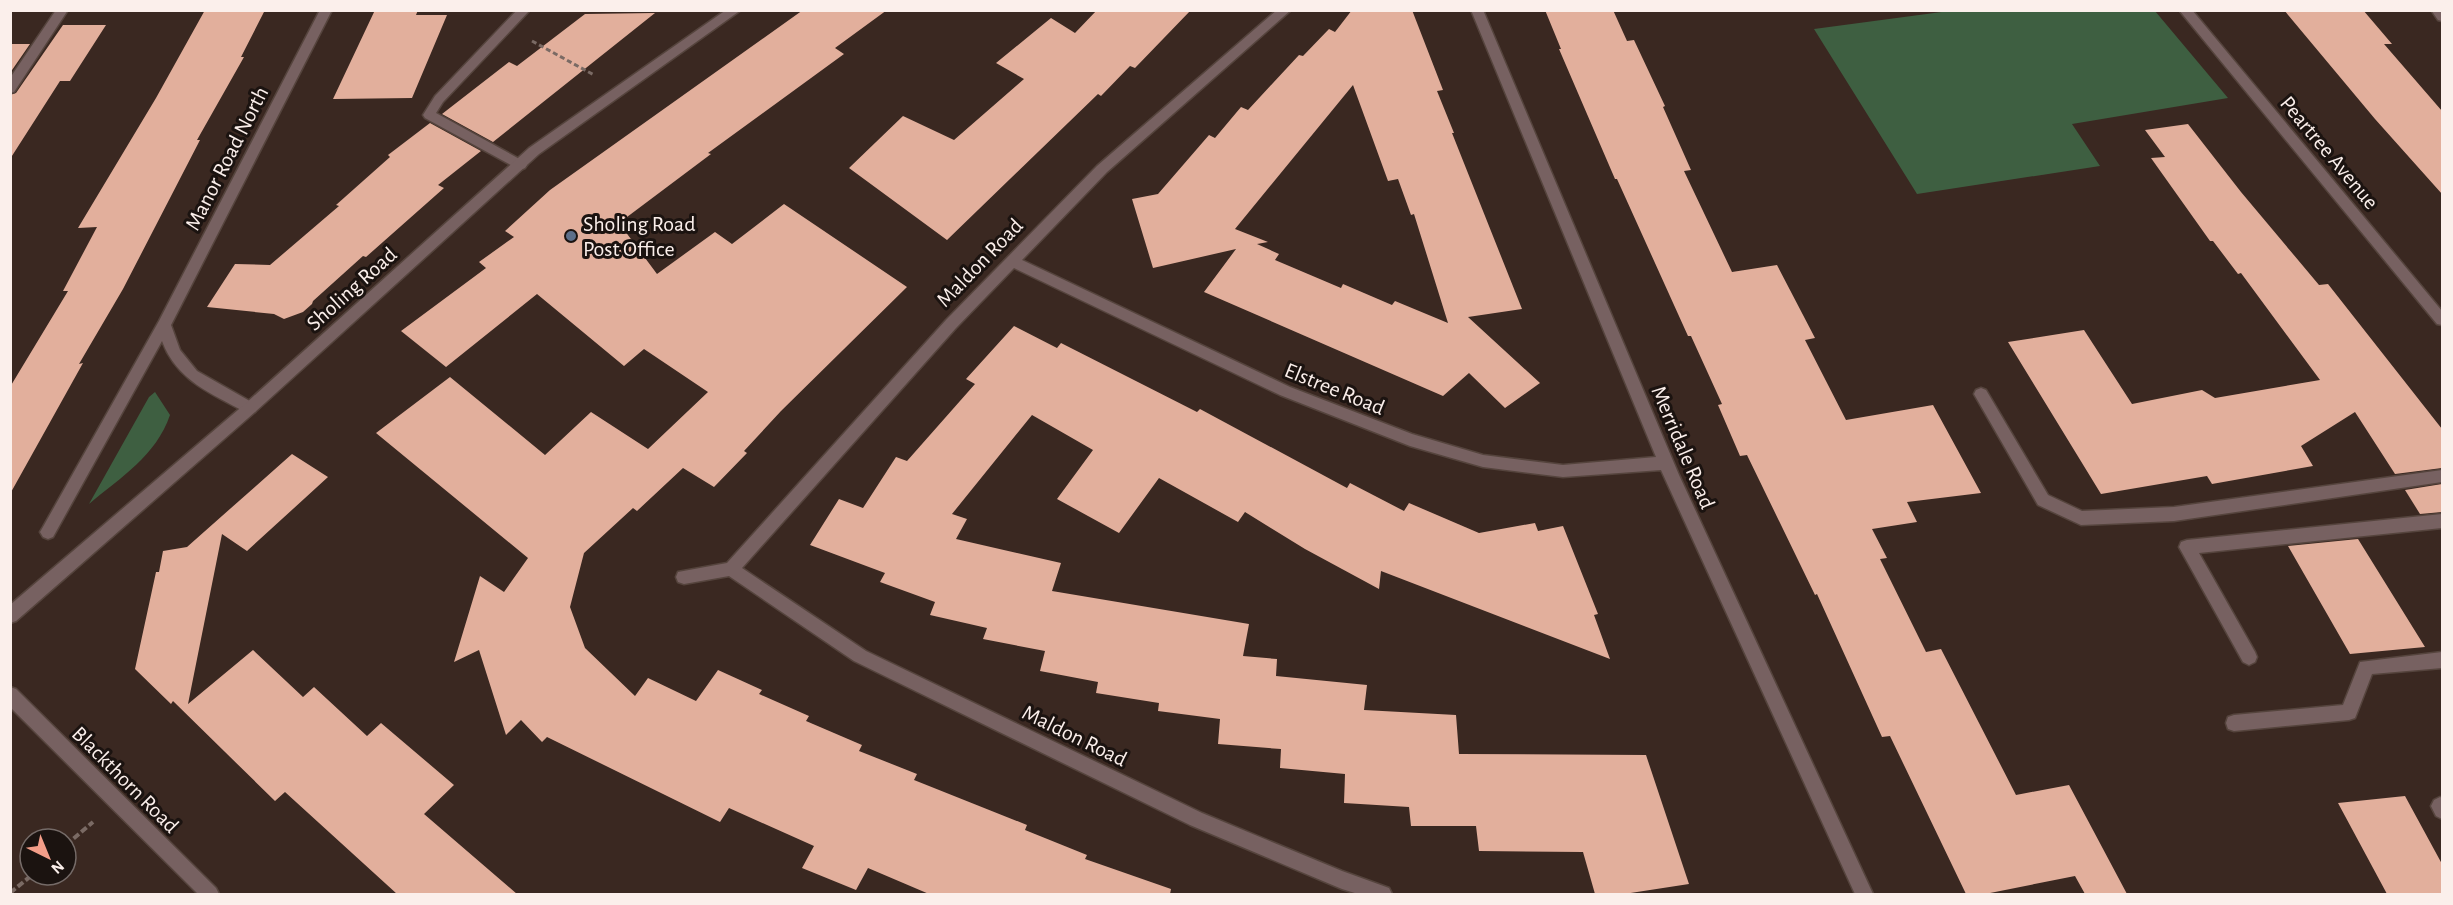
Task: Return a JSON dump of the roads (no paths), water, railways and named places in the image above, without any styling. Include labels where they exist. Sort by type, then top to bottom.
[{"type":"street","points":[[10,89],[62,10]]},
{"type":"street","name":"Manor Road North","points":[[48,532],[164,325],[326,10]]},
{"type":"street","points":[[520,165],[429,115],[439,99],[524,10]]},
{"type":"street","name":"Sholing Road","points":[[10,616],[250,408],[534,151],[735,10]]},
{"type":"street","name":"Maldon Road","points":[[1285,10],[1102,169],[943,333],[730,569],[860,656],[1196,819],[1342,880],[1383,894]]},
{"type":"street","name":"Merridale Road","points":[[1477,10],[1665,463],[1864,894]]},
{"type":"street","name":"Peartree Avenue","points":[[2185,10],[2442,320]]},
{"type":"street","points":[[2437,10],[2442,17]]},
{"type":"street","name":"Elstree Road","points":[[1011,261],[1285,391],[1410,440],[1483,461],[1563,471],[1665,463]]},
{"type":"street","points":[[164,325],[174,353],[192,375],[250,408]]},
{"type":"street","points":[[1981,394],[2043,500],[2081,518],[2174,514],[2442,476]]},
{"type":"street","points":[[2249,657],[2187,547],[2442,521]]},
{"type":"street","points":[[684,577],[730,569]]},
{"type":"street","points":[[2234,723],[2349,712],[2366,667],[2442,660]]},
{"type":"street","name":"Blackthorn Road","points":[[10,695],[210,894]]},
{"type":"place","name":"Sholing Road Post Office","points":[[571,236]]}]
